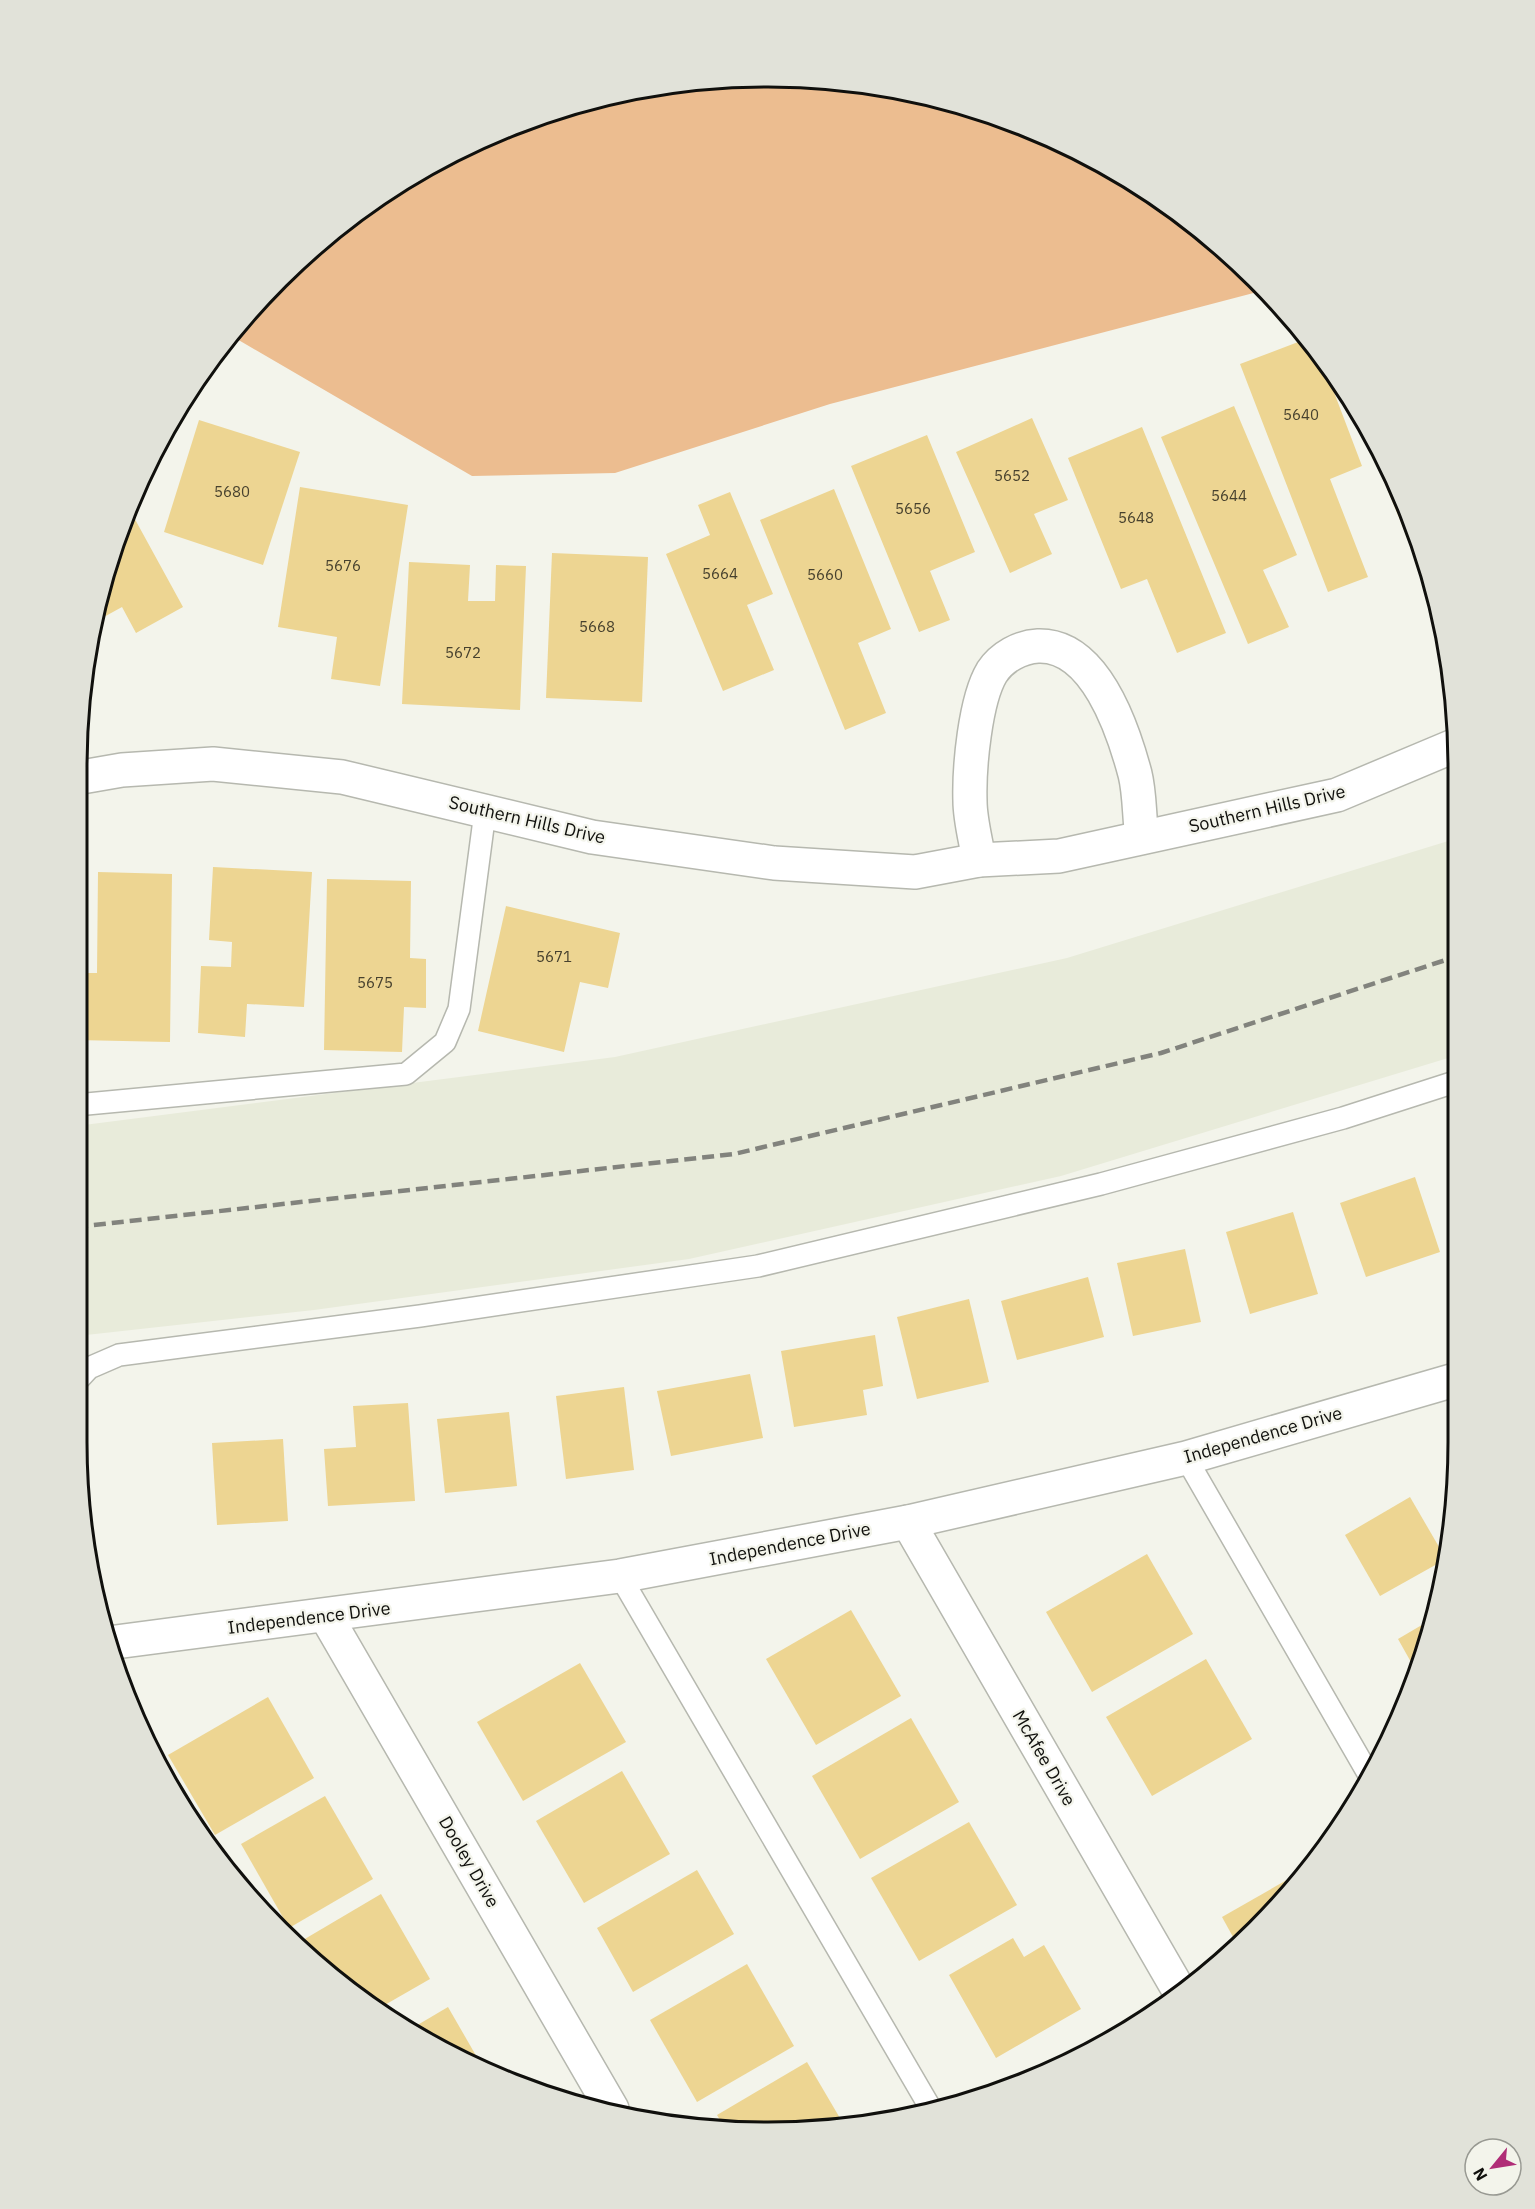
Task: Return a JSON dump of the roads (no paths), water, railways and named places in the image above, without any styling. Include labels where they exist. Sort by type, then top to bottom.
[{"type":"street","points":[[979,860],[970,803],[976,725],[985,687],[1000,662],[1017,651],[1036,646],[1056,647],[1074,656],[1088,669],[1108,703],[1124,739],[1135,776],[1142,837]]},
{"type":"street","name":"Southern Hills Drive","points":[[87,776],[122,770],[213,764],[342,777],[592,837],[774,863],[915,872],[979,860],[1059,856],[1337,795],[1448,749]]},
{"type":"street","name":"Independence Drive","points":[[117,1642],[620,1576],[908,1522],[1186,1458],[1448,1382]]},
{"type":"street","name":"McAfee Drive","points":[[908,1522],[1176,1985]]},
{"type":"street","name":"Dooley Drive","points":[[327,1616],[609,2103]]},
{"type":"lane","points":[[87,1104],[406,1074],[445,1042],[459,1009],[485,812]]},
{"type":"lane","points":[[87,1370],[119,1355],[420,1316],[758,1266],[1101,1184],[1343,1118],[1448,1084]]},
{"type":"lane","points":[[1186,1458],[1365,1767]]},
{"type":"lane","points":[[620,1576],[927,2103]]},
{"type":"railway","points":[[87,1226],[734,1154],[1161,1053],[1448,959]]}]
